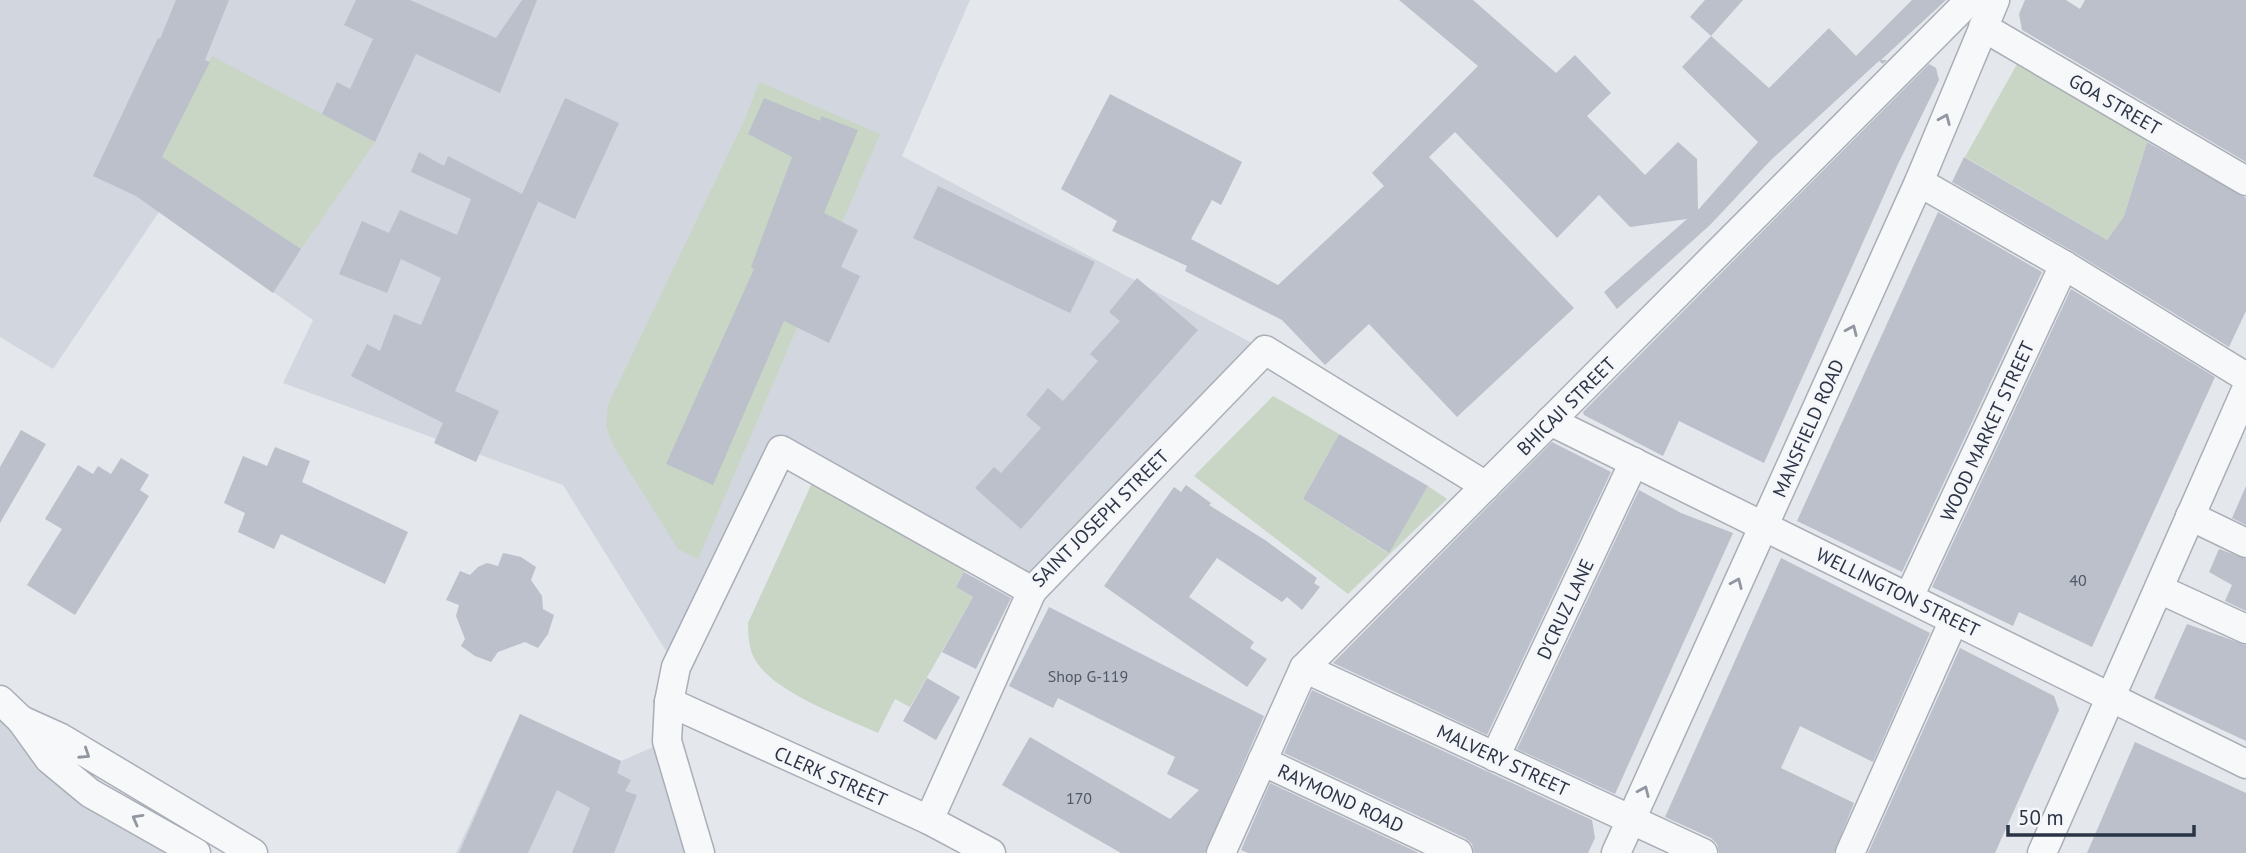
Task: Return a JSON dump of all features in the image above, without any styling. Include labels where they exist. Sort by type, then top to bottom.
[{"type":"street","name":"BHICAJI STREET","points":[[1224,852],[1304,668],[1970,0]]},
{"type":"street","name":"MANSFIELD ROAD","points":[[1616,853],[1919,182],[1995,0]]},
{"type":"street","name":"GOA STREET","points":[[1983,27],[2246,181]]},
{"type":"street","points":[[1919,182],[2064,265],[2246,377]]},
{"type":"street","name":"WOOD MARKET STREET","points":[[1909,597],[2064,265]]},
{"type":"street","name":"SAINT JOSEPH STREET","points":[[669,702],[676,667],[782,450],[1031,591],[1265,350],[1486,486]]},
{"type":"street","points":[[2042,853],[2246,390]]},
{"type":"street","name":"WELLINGTON STREET","points":[[1550,421],[2246,764]]},
{"type":"street","name":"D'CRUZ LANE","points":[[1495,757],[1634,462]]},
{"type":"street","points":[[2190,516],[2246,543]]},
{"type":"street","points":[[2159,589],[2246,629]]},
{"type":"street","points":[[929,820],[1031,591]]},
{"type":"street","points":[[1850,853],[1954,620]]},
{"type":"street","name":"MALVERY STREET","points":[[1304,668],[1703,853]]},
{"type":"street","points":[[0,700],[21,720],[49,759],[90,793],[196,853]]},
{"type":"street","points":[[669,702],[667,741],[700,853]]},
{"type":"street","name":"CLERK STREET","points":[[669,702],[929,820],[991,853]]},
{"type":"street","points":[[21,720],[61,738],[253,853]]},
{"type":"street","name":"RAYMOND ROAD","points":[[1262,761],[1458,853]]},
{"type":"shaded area","points":[[0,0],[970,0],[902,156],[1265,350],[1032,591],[774,446],[676,667],[563,485],[283,383],[313,320],[159,212],[53,369],[0,337]]},
{"type":"shaded area","points":[[0,696],[90,793],[196,853],[0,853]]},
{"type":"shaded area","points":[[520,714],[621,761],[667,741],[700,853],[456,853]]},
{"type":"green space","points":[[212,56],[375,142],[301,249],[162,157]]},
{"type":"green space","points":[[2021,57],[2150,132],[2124,216],[2107,240],[1965,157]]},
{"type":"green space","points":[[759,82],[880,134],[698,559],[678,549],[613,445],[606,426],[608,405],[745,119]]},
{"type":"green space","points":[[1273,396],[1339,434],[1303,499],[1388,553],[1428,486],[1447,499],[1348,594],[1194,476]]},
{"type":"green space","points":[[812,483],[965,570],[956,587],[973,597],[910,707],[895,699],[878,733],[791,692],[762,669],[753,656],[748,623]]},
{"type":"building","points":[[176,0],[229,0],[205,60],[210,62],[162,157],[301,249],[273,293],[136,196],[93,176],[158,38],[160,39]]},
{"type":"building","points":[[356,0],[410,0],[496,38],[522,0],[537,0],[500,93],[416,54],[375,142],[322,114],[337,82],[350,89],[373,39],[344,25]]},
{"type":"building","points":[[1399,0],[1473,0],[1556,73],[1575,55],[1611,93],[1587,116],[1645,175],[1678,142],[1697,159],[1698,210],[1758,142],[1682,67],[1711,36],[1769,88],[1829,28],[1856,56],[1912,0],[1946,0],[1881,60],[1887,60],[1883,64],[1879,61],[1770,161],[1711,224],[1617,309],[1604,292],[1687,219],[1630,227],[1599,195],[1557,238],[1455,132],[1429,157],[1574,308],[1457,417],[1369,324],[1325,365],[1282,320],[1185,271],[1187,266],[1112,231],[1117,221],[1061,189],[1110,94],[1242,162],[1221,205],[1212,200],[1191,239],[1278,285],[1384,186],[1372,173],[1478,66]]},
{"type":"building","points":[[1705,0],[1743,0],[1711,36],[1690,17]]},
{"type":"building","points":[[2025,0],[2066,0],[2080,9],[2085,0],[2246,0],[2246,162],[2022,30],[2019,14]]},
{"type":"building","points":[[1929,64],[1936,68],[1939,80],[1898,164],[1764,463],[1679,421],[1663,456],[1584,415],[1583,412]]},
{"type":"building","points":[[565,98],[619,123],[575,219],[535,200],[538,202],[455,391],[499,411],[476,462],[434,443],[443,423],[351,376],[367,344],[380,351],[394,314],[421,325],[441,278],[401,259],[387,293],[339,274],[362,221],[389,233],[400,210],[457,235],[471,199],[411,172],[419,152],[444,166],[448,156],[522,194]]},
{"type":"building","points":[[764,98],[820,121],[821,116],[858,130],[824,213],[858,230],[841,267],[860,276],[829,343],[784,321],[713,485],[666,464],[754,269],[751,267],[792,157],[748,134]]},
{"type":"building","points":[[2147,142],[2246,198],[2246,311],[2229,347],[2072,251],[1952,182],[1964,157],[2107,240],[2124,216]]},
{"type":"building","points":[[938,186],[1095,262],[1070,313],[913,238]]},
{"type":"building","points":[[1938,212],[2042,272],[1902,572],[1797,521]]},
{"type":"building","points":[[1137,278],[1198,330],[1021,529],[975,488],[994,467],[1001,473],[1041,428],[1026,415],[1048,388],[1063,401],[1098,361],[1090,354],[1120,321],[1109,312]]},
{"type":"building","points":[[2071,289],[2215,377],[2092,647],[2019,612],[2013,626],[1932,587]]},
{"type":"building","points":[[21,430],[46,444],[0,523],[0,467]]},
{"type":"building","points":[[1339,434],[1428,486],[1389,553],[1303,499]]},
{"type":"building","points":[[1552,442],[1611,472],[1487,735],[1333,663]]},
{"type":"building","points":[[275,447],[310,461],[302,482],[408,532],[385,584],[281,534],[274,549],[238,532],[245,513],[224,503],[243,456],[267,466]]},
{"type":"building","points":[[121,458],[149,475],[140,490],[149,496],[75,615],[27,585],[62,529],[45,519],[78,465],[93,474],[98,466],[111,474]]},
{"type":"building","points":[[1186,485],[1211,503],[1209,505],[1265,540],[1317,578],[1314,583],[1320,587],[1302,610],[1287,597],[1282,602],[1217,558],[1189,597],[1254,642],[1250,648],[1267,659],[1247,687],[1104,586],[1174,487],[1181,492]]},
{"type":"building","points":[[2246,486],[2246,525],[2232,518]]},
{"type":"building","points":[[1639,490],[1681,513],[1733,533],[1615,794],[1517,749]]},
{"type":"building","points":[[2219,549],[2246,559],[2246,611],[2225,601],[2232,585],[2209,572]]},
{"type":"building","points":[[503,553],[521,557],[536,567],[531,580],[542,596],[543,609],[554,615],[548,634],[538,648],[525,642],[498,652],[491,662],[475,656],[461,646],[465,639],[456,616],[459,605],[446,600],[460,571],[470,575],[487,563],[498,566]]},
{"type":"building","points":[[1781,558],[1930,633],[1873,762],[1800,726],[1781,768],[1854,803],[1834,853],[1719,853],[1717,844],[1711,838],[1665,817]]},
{"type":"building","points":[[964,572],[1011,598],[976,669],[942,652],[973,597],[956,587]]},
{"type":"building","points":[[1049,607],[1264,716],[1205,853],[1121,853],[1002,785],[1030,737],[1170,819],[1199,790],[1167,774],[1175,757],[1058,698],[1053,708],[1009,686]]},
{"type":"building","points":[[2187,624],[2246,645],[2246,741],[2154,698]]},
{"type":"building","points":[[1960,648],[2054,696],[2059,710],[1995,853],[1868,853]]},
{"type":"building","points":[[927,678],[960,697],[936,740],[903,721]]},
{"type":"building","points":[[1312,690],[1592,820],[1595,838],[1588,853],[1474,853],[1472,844],[1465,838],[1284,753]]},
{"type":"building","points":[[520,714],[621,761],[617,773],[631,780],[625,791],[637,795],[614,853],[572,853],[590,808],[557,790],[528,853],[459,853]]},
{"type":"building","points":[[2135,742],[2246,793],[2246,853],[2087,853]]},
{"type":"building","points":[[1270,783],[1419,853],[1248,853],[1241,850]]}]
